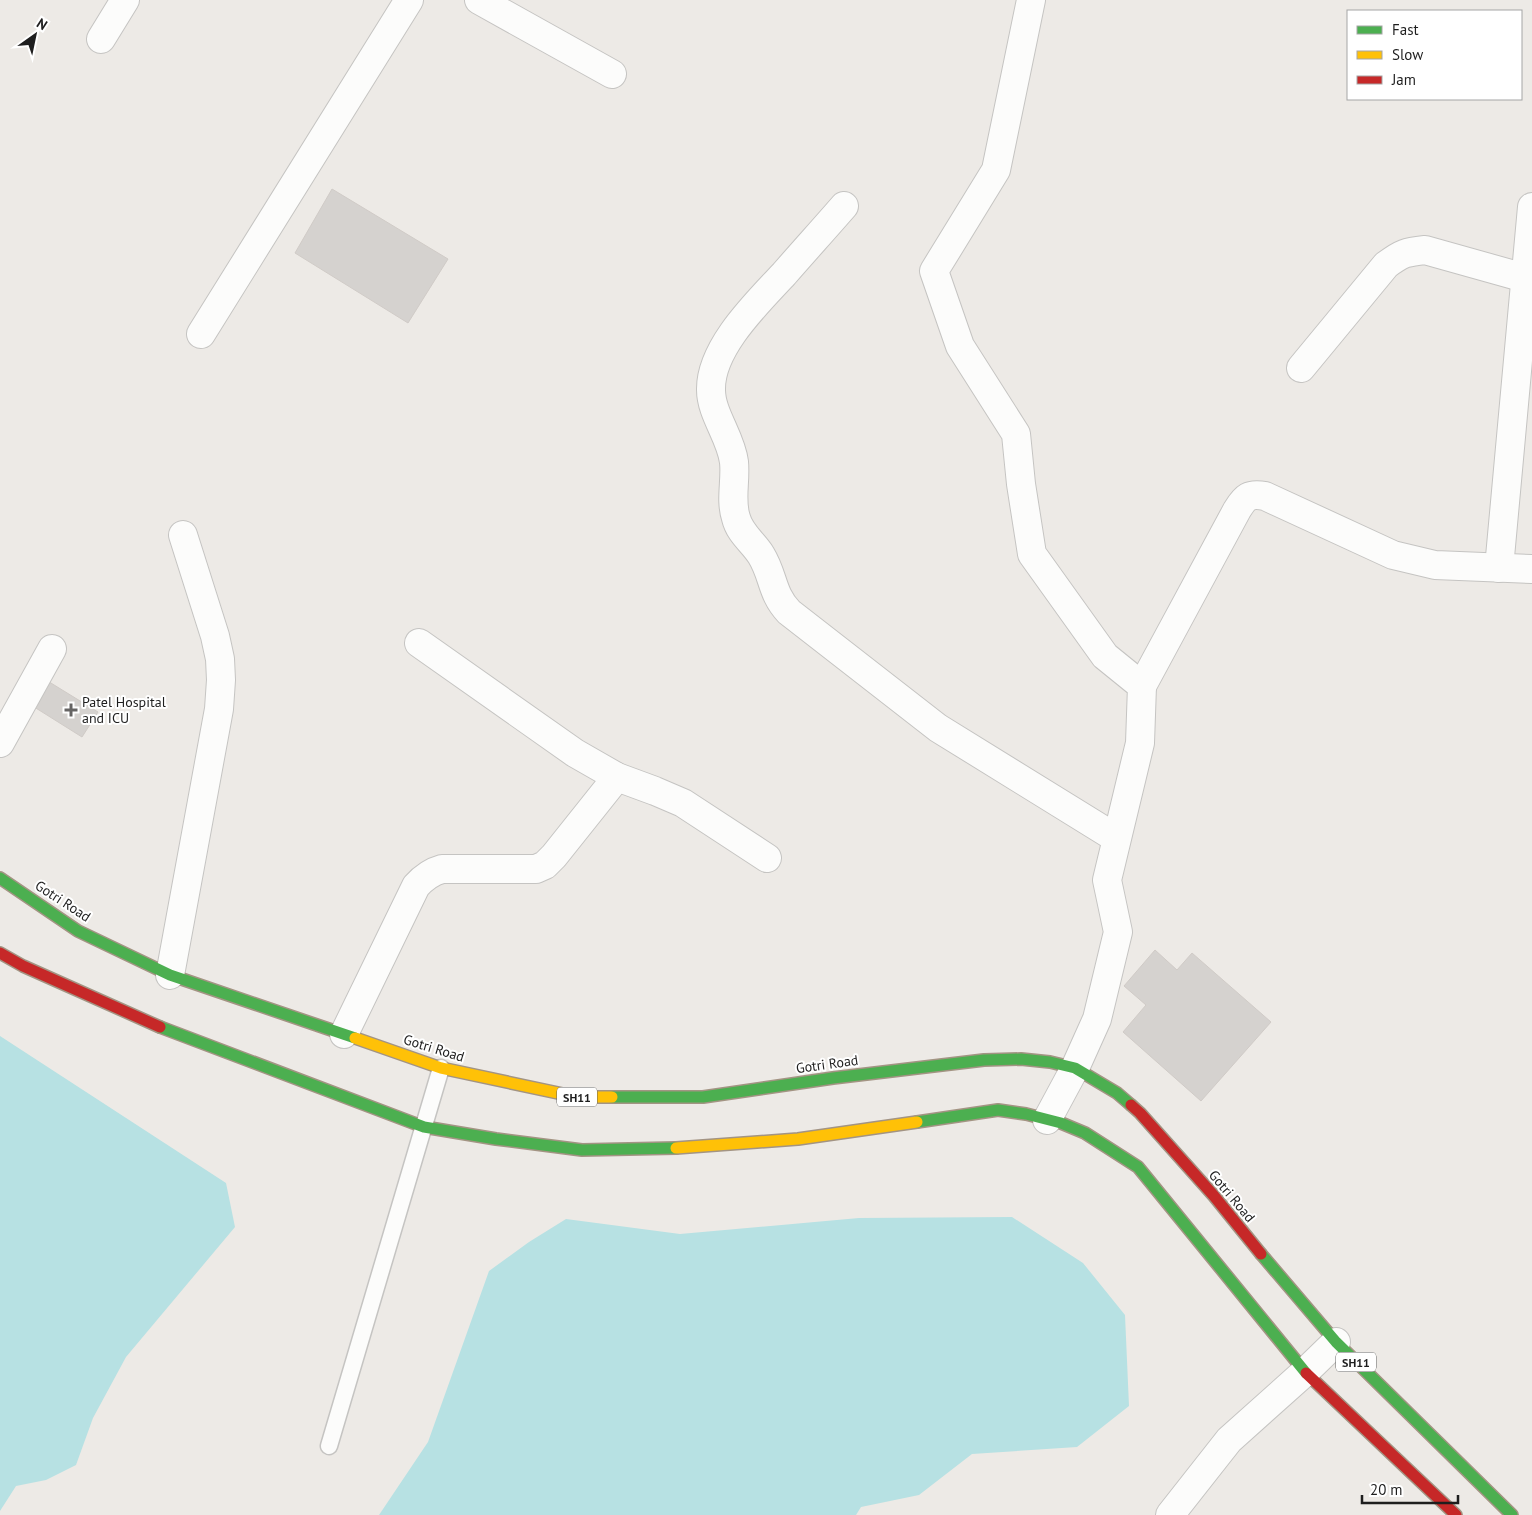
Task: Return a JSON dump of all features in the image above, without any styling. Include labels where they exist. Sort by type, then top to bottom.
[{"type":"main road","name":"Gotri Road","points":[[0,878],[78,931],[170,975],[441,1068],[577,1097],[703,1097],[833,1078],[984,1060],[1022,1059],[1050,1062],[1075,1068],[1116,1093],[1140,1113],[1214,1196],[1336,1342],[1512,1515]]},
{"type":"main road","points":[[0,953],[23,966],[146,1022],[424,1127],[496,1139],[582,1150],[684,1148],[798,1139],[998,1110],[1026,1114],[1060,1123],[1085,1133],[1138,1168],[1306,1372],[1456,1515]]},
{"type":"street","points":[[101,39],[125,0]]},
{"type":"street","points":[[201,334],[409,0]]},
{"type":"street","points":[[479,0],[612,74]]},
{"type":"street","points":[[1031,0],[996,170],[934,271],[960,346],[1016,434],[1021,484],[1032,554],[1105,656],[1142,686]]},
{"type":"street","points":[[844,206],[739,324],[720,355],[713,372],[712,402],[734,462],[733,506],[742,533],[760,553],[775,593],[781,604],[789,612],[938,728],[1116,838]]},
{"type":"street","points":[[1047,1120],[1075,1068],[1097,1019],[1118,932],[1107,880],[1140,743],[1142,686],[1237,510],[1248,497],[1256,494],[1265,496],[1400,557],[1435,565],[1514,568],[1525,278],[1532,207]]},
{"type":"street","points":[[1301,368],[1386,265],[1400,255],[1425,250],[1525,278]]},
{"type":"street","points":[[170,975],[219,709],[221,680],[220,659],[215,636],[183,535]]},
{"type":"street","points":[[419,643],[575,752],[618,777],[655,790],[683,803],[767,858]]},
{"type":"street","points":[[0,743],[52,649]]},
{"type":"street","points":[[344,1034],[416,886],[424,877],[442,869],[536,869],[545,865],[618,777]]},
{"type":"street","points":[[1170,1515],[1229,1440],[1306,1372],[1336,1342]]},
{"type":"lane","points":[[329,1446],[441,1068]]},
{"type":"water","points":[[0,1036],[226,1183],[235,1227],[126,1357],[93,1418],[76,1465],[46,1480],[16,1486],[0,1511]]},
{"type":"water","points":[[1012,1217],[1083,1263],[1125,1315],[1129,1406],[1077,1447],[972,1454],[919,1495],[861,1507],[856,1515],[379,1515],[428,1442],[489,1271],[529,1242],[566,1219],[680,1234],[859,1218]]},
{"type":"building","points":[[332,189],[448,259],[408,323],[295,253]]},
{"type":"building","points":[[46,680],[98,712],[82,737],[31,705]]},
{"type":"building","points":[[1155,950],[1177,970],[1192,953],[1271,1022],[1201,1101],[1123,1032],[1146,1005],[1124,986]]},
{"type":"traffic: fast","points":[[0,878],[78,931],[170,975],[355,1038]]},
{"type":"traffic: fast","points":[[160,1027],[424,1127],[496,1139],[582,1150],[676,1148]]},
{"type":"traffic: fast","points":[[612,1097],[703,1097],[833,1078],[984,1060],[1021,1059],[1050,1062],[1075,1068],[1117,1093],[1131,1105]]},
{"type":"traffic: fast","points":[[917,1122],[998,1110],[1026,1114],[1061,1123],[1085,1133],[1138,1167],[1306,1373]]},
{"type":"traffic: fast","points":[[1261,1254],[1336,1342],[1512,1515]]},
{"type":"traffic: slow","points":[[355,1038],[441,1068],[577,1097],[612,1097]]},
{"type":"traffic: slow","points":[[676,1148],[798,1139],[917,1122]]},
{"type":"traffic: jam","points":[[0,953],[23,966],[160,1027]]},
{"type":"traffic: jam","points":[[1131,1105],[1214,1196],[1261,1254]]},
{"type":"traffic: jam","points":[[1306,1373],[1456,1515]]},
{"type":"place","name":"Patel Hospital and ICU","points":[[71,710]]}]
